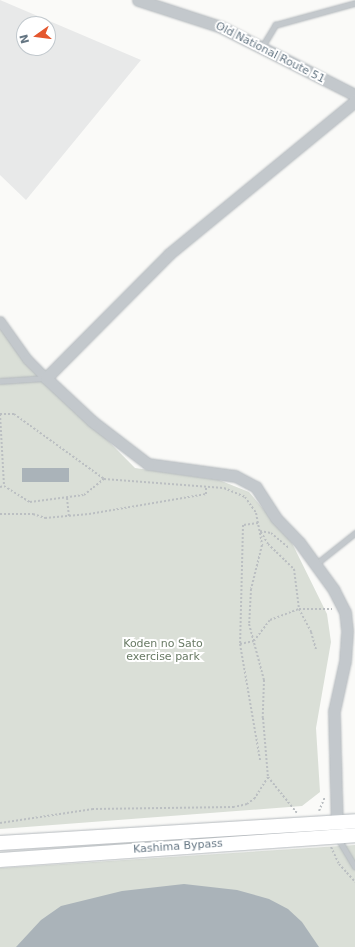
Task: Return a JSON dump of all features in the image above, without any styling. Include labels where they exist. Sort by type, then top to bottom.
[{"type":"highway","name":"Kashima Bypass","points":[[0,843],[355,821]]},
{"type":"highway","name":"Kashima Bypass","points":[[0,860],[331,840],[355,835]]},
{"type":"street","name":"Old National Route 51","points":[[138,0],[221,27],[261,49],[355,95]]},
{"type":"street","points":[[46,378],[169,254],[355,101]]},
{"type":"street","points":[[0,321],[27,359],[46,378],[92,421],[148,464],[235,476],[256,487],[276,518],[316,564],[334,590],[344,612],[347,630],[345,661],[334,711],[336,822],[331,840]]},
{"type":"lane","points":[[261,49],[276,25],[355,3]]},
{"type":"lane","points":[[0,381],[46,378]]},
{"type":"lane","points":[[316,564],[355,533]]},
{"type":"lane","points":[[331,840],[355,866]]},
{"type":"path","points":[[4,486],[0,414],[14,414],[104,479],[206,488],[224,488],[245,497],[256,513],[262,545],[251,589],[249,624],[264,680],[263,718],[268,777],[298,814]]},
{"type":"path","points":[[0,487],[4,486],[30,502],[84,495],[104,479]]},
{"type":"path","points":[[0,514],[33,514],[45,518],[69,516],[206,494],[206,488]]},
{"type":"path","points":[[67,498],[69,516]]},
{"type":"path","points":[[258,523],[243,526],[240,644],[260,760]]},
{"type":"path","points":[[260,531],[272,533],[292,550]]},
{"type":"path","points":[[260,531],[268,544],[294,569],[299,609],[311,632],[316,650]]},
{"type":"path","points":[[328,602],[334,615]]},
{"type":"path","points":[[240,644],[254,641],[270,620],[299,609],[332,609]]},
{"type":"path","points":[[0,823],[93,808],[234,807],[247,804],[255,798],[268,777]]},
{"type":"path","points":[[315,812],[320,811],[325,798],[325,790]]},
{"type":"path","points":[[290,815],[304,813]]},
{"type":"path","points":[[331,840],[355,882]]},
{"type":"shaded area","points":[[0,0],[38,16],[16,16],[16,56],[56,56],[56,24],[141,60],[26,200],[0,175]]},
{"type":"green space","name":"Koden no Sato exercise park","points":[[0,321],[27,359],[135,468],[219,480],[249,492],[292,543],[327,614],[331,642],[316,728],[320,792],[302,806],[0,829]]},
{"type":"green space","points":[[355,845],[355,947],[0,947],[0,868]]},
{"type":"building","points":[[22,468],[69,468],[69,482],[22,482]]},
{"type":"building","points":[[184,884],[237,890],[269,899],[288,909],[302,922],[319,947],[16,947],[41,920],[61,906],[122,891]]}]
